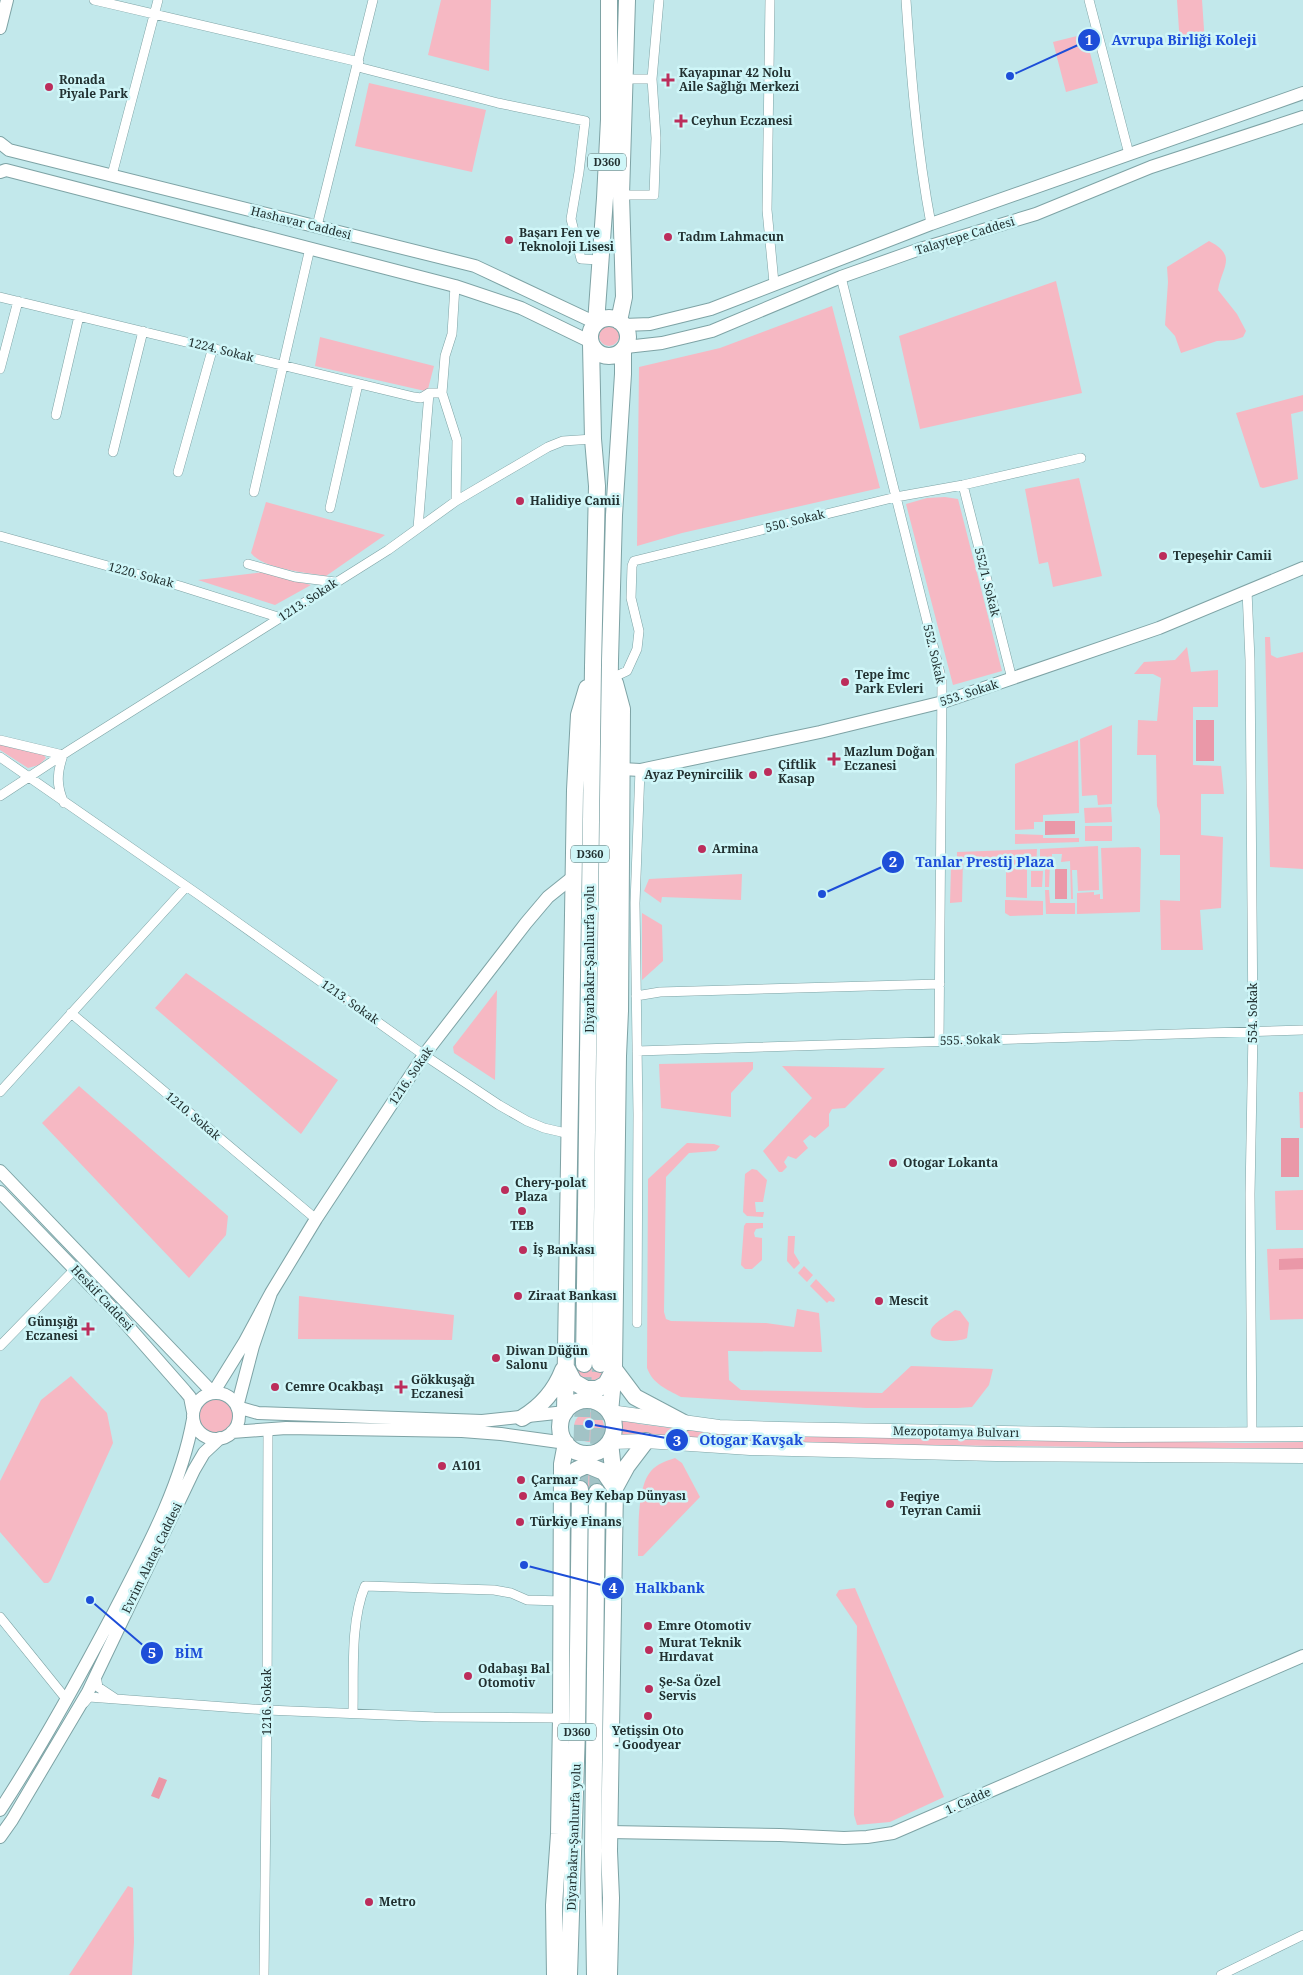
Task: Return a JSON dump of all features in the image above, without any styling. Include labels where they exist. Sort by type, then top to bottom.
[{"type":"highway","name":"D360","points":[[622,323],[624,298],[621,195],[627,0]]},
{"type":"highway","points":[[626,21],[631,0]]},
{"type":"highway","name":"D360","points":[[596,324],[609,120],[608,4]]},
{"type":"highway","points":[[608,318],[622,323],[629,336],[625,349],[612,356],[600,354],[591,343],[591,332],[596,324],[608,318]]},
{"type":"highway","name":"Diyarbakır-Şanlıurfa yolu","points":[[591,343],[593,439],[597,486],[593,666],[599,1366]]},
{"type":"highway","name":"Diyarbakır-Şanlıurfa yolu","points":[[599,1366],[610,660],[614,515],[625,349]]},
{"type":"highway","points":[[609,1975],[611,1898],[609,1832],[615,1488],[610,1442],[614,1427],[599,1366],[620,1011],[622,769],[622,709],[610,660]]},
{"type":"highway","points":[[593,666],[579,715],[575,790],[565,1412],[560,1428],[566,1443],[572,1449],[588,1454],[597,1453],[610,1442]]},
{"type":"highway","points":[[565,1365],[574,1382],[586,1390],[597,1389],[606,1384],[599,1366]]},
{"type":"highway","points":[[522,1418],[535,1410],[548,1398],[558,1384],[565,1365]]},
{"type":"highway","points":[[599,1366],[635,1397],[684,1423]]},
{"type":"highway","points":[[565,1412],[571,1406],[587,1400],[596,1401],[604,1405],[610,1412]]},
{"type":"highway","points":[[615,1488],[627,1466],[646,1441]]},
{"type":"highway","points":[[555,1975],[554,1905],[559,1834],[561,1718],[562,1464],[566,1443]]},
{"type":"highway","points":[[562,1487],[576,1470],[587,1466],[604,1472],[615,1488]]},
{"type":"highway","name":"Diyarbakır-Şanlıurfa yolu","points":[[569,1975],[574,1822],[580,1489]]},
{"type":"highway","name":"Diyarbakır-Şanlıurfa yolu","points":[[595,1975],[593,1851],[598,1492]]},
{"type":"highway","points":[[555,1957],[574,1822]]},
{"type":"main road","points":[[0,28],[7,0]]},
{"type":"main road","points":[[622,323],[657,322],[712,309],[774,283],[931,224],[1303,93]]},
{"type":"main road","name":"Talaytepe Caddesi","points":[[625,349],[662,343],[712,331],[841,277],[918,250],[1036,214],[1151,167],[1303,117]]},
{"type":"main road","name":"Hashavar Caddesi","points":[[0,143],[9,150],[475,266],[596,324]]},
{"type":"main road","points":[[0,172],[6,170],[455,286],[521,308],[591,343]]},
{"type":"main road","points":[[657,322],[648,327],[647,333],[650,337],[662,343]]},
{"type":"main road","name":"553. Sokak","points":[[622,769],[640,770],[820,732],[943,702],[1159,628],[1303,568]]},
{"type":"main road","name":"1216. Sokak","points":[[271,1293],[316,1219],[424,1055],[526,923],[548,897],[573,877]]},
{"type":"main road","points":[[0,1171],[213,1393],[227,1396],[237,1407],[258,1413],[482,1421],[565,1412]]},
{"type":"main road","name":"Heskif Caddesi","points":[[0,1192],[113,1309],[190,1397],[193,1415]]},
{"type":"main road","points":[[271,1293],[244,1343],[213,1393],[200,1399],[193,1415],[200,1432],[206,1437],[268,1430],[370,1429],[462,1431],[566,1443]]},
{"type":"main road","points":[[226,1435],[238,1420],[237,1407],[253,1346],[271,1293]]},
{"type":"main road","name":"Mezopotamya Bulvarı","points":[[610,1412],[719,1427],[779,1429],[1118,1435],[1252,1436],[1303,1434]]},
{"type":"main road","name":"Evrim Alataş Caddesi","points":[[0,1810],[27,1769],[67,1700],[138,1567],[179,1474],[189,1439],[193,1415]]},
{"type":"main road","name":"Evrim Alataş Caddesi","points":[[0,1837],[78,1708],[96,1674],[194,1470],[204,1453],[226,1435]]},
{"type":"main road","name":"Mezopotamya Bulvarı","points":[[610,1442],[646,1441],[750,1448],[996,1454],[1303,1456]]},
{"type":"main road","name":"1. Cadde","points":[[609,1832],[844,1838],[894,1833],[1303,1656]]},
{"type":"street","points":[[94,0],[358,64],[498,103],[585,121],[571,219],[581,258],[600,260]]},
{"type":"street","points":[[112,175],[158,0]]},
{"type":"street","points":[[317,226],[373,0]]},
{"type":"street","points":[[621,195],[654,195],[656,138],[652,79],[659,0]]},
{"type":"street","points":[[770,0],[767,210],[774,283]]},
{"type":"street","points":[[906,0],[925,194],[931,224]]},
{"type":"street","points":[[1089,0],[1129,154]]},
{"type":"street","points":[[625,79],[652,79]]},
{"type":"street","points":[[254,492],[310,248]]},
{"type":"street","name":"552. Sokak","points":[[841,277],[942,681],[939,1041]]},
{"type":"street","points":[[455,286],[452,334],[445,356],[442,393],[457,440],[456,501]]},
{"type":"street","name":"1224. Sokak","points":[[0,297],[414,397],[421,398],[429,393],[442,393]]},
{"type":"street","points":[[0,369],[18,301]]},
{"type":"street","points":[[56,415],[79,316]]},
{"type":"street","points":[[113,452],[143,331]]},
{"type":"street","points":[[178,472],[213,348]]},
{"type":"street","points":[[330,508],[358,384]]},
{"type":"street","points":[[418,528],[429,393]]},
{"type":"street","name":"1213. Sokak","points":[[29,778],[388,550],[456,501],[548,447],[563,441],[593,439]]},
{"type":"street","name":"550. Sokak","points":[[614,677],[627,671],[637,649],[639,631],[630,598],[634,561],[896,497],[963,485],[1081,458]]},
{"type":"street","name":"552/1. Sokak","points":[[963,485],[1012,678]]},
{"type":"street","name":"1220. Sokak","points":[[0,536],[180,586],[280,618]]},
{"type":"street","points":[[248,564],[295,576],[335,582]]},
{"type":"street","name":"554. Sokak","points":[[1247,591],[1250,660],[1253,1031],[1250,1194],[1252,1436]]},
{"type":"street","points":[[0,740],[63,755],[57,781],[58,790],[65,803]]},
{"type":"street","name":"1213. Sokak","points":[[0,757],[498,1105],[544,1128],[570,1134]]},
{"type":"street","points":[[637,1323],[635,902],[640,770]]},
{"type":"street","points":[[0,796],[29,778]]},
{"type":"street","points":[[0,1092],[186,887]]},
{"type":"street","points":[[636,996],[660,992],[940,984]]},
{"type":"street","name":"1210. Sokak","points":[[71,1014],[316,1219]]},
{"type":"street","name":"555. Sokak","points":[[637,1051],[1303,1030]]},
{"type":"street","points":[[0,1346],[75,1269]]},
{"type":"street","name":"1216. Sokak","points":[[264,1975],[268,1430]]},
{"type":"street","points":[[354,1713],[355,1642],[359,1600],[365,1586],[494,1590],[510,1593],[527,1600],[562,1601]]},
{"type":"street","points":[[0,1617],[67,1700]]},
{"type":"street","points":[[96,1674],[98,1687],[116,1699]]},
{"type":"street","points":[[78,1708],[89,1698],[267,1710],[434,1717],[561,1718]]},
{"type":"street","points":[[1221,1975],[1303,1935]]},
{"type":"shaded area","points":[[441,0],[491,0],[489,71],[428,55]]},
{"type":"shaded area","points":[[1177,0],[1202,0],[1205,44],[1180,45]]},
{"type":"shaded area","points":[[1085,34],[1098,83],[1066,92],[1053,42]]},
{"type":"shaded area","points":[[369,83],[486,110],[472,172],[355,146]]},
{"type":"shaded area","points":[[1209,241],[1218,246],[1226,257],[1225,268],[1218,290],[1237,314],[1246,331],[1243,337],[1234,340],[1217,341],[1181,353],[1175,336],[1165,325],[1168,282],[1167,267]]},
{"type":"shaded area","points":[[1056,281],[1082,393],[920,429],[899,336]]},
{"type":"shaded area","points":[[832,306],[880,488],[682,533],[637,546],[639,367],[720,348]]},
{"type":"shaded area","points":[[609,326],[616,329],[619,336],[616,343],[609,346],[602,343],[599,336],[602,329]]},
{"type":"shaded area","points":[[320,337],[434,366],[428,389],[425,391],[315,366]]},
{"type":"shaded area","points":[[1303,395],[1303,411],[1291,414],[1298,479],[1263,488],[1260,487],[1236,413]]},
{"type":"shaded area","points":[[1079,478],[1102,576],[1053,587],[1048,562],[1039,564],[1025,489]]},
{"type":"shaded area","points":[[945,497],[958,499],[1002,671],[953,685],[906,504],[927,498]]},
{"type":"shaded area","points":[[266,502],[385,535],[326,576],[275,567],[265,563],[251,553]]},
{"type":"shaded area","points":[[264,572],[311,585],[275,605],[198,580]]},
{"type":"shaded area","points":[[1265,637],[1270,637],[1271,655],[1277,658],[1303,652],[1303,869],[1270,867]]},
{"type":"shaded area","points":[[1187,647],[1191,672],[1218,670],[1218,707],[1193,707],[1193,765],[1221,766],[1224,794],[1201,794],[1201,835],[1223,837],[1221,908],[1200,910],[1203,950],[1161,950],[1160,900],[1180,901],[1180,855],[1160,855],[1160,815],[1157,806],[1156,755],[1137,755],[1138,720],[1157,721],[1161,678],[1153,674],[1134,674],[1144,662],[1175,660]]},
{"type":"shaded area","points":[[1196,720],[1214,720],[1214,761],[1196,761]]},
{"type":"shaded area","points":[[1112,725],[1112,804],[1098,805],[1097,795],[1082,796],[1080,739]]},
{"type":"shaded area","points":[[1078,740],[1079,813],[1043,815],[1043,822],[1034,822],[1034,829],[1015,830],[1015,764]]},
{"type":"shaded area","points":[[0,743],[43,754],[46,758],[39,765],[28,768],[0,750]]},
{"type":"shaded area","points":[[1111,807],[1112,822],[1085,823],[1084,808]]},
{"type":"shaded area","points":[[1045,821],[1075,821],[1075,834],[1045,835]]},
{"type":"shaded area","points":[[1085,826],[1112,826],[1112,841],[1085,841]]},
{"type":"shaded area","points":[[1015,834],[1043,835],[1043,838],[1079,838],[1079,842],[1015,844]]},
{"type":"shaded area","points":[[1098,846],[1099,890],[1078,891],[1077,870],[1072,870],[1073,899],[1071,899],[1070,861],[1061,862],[1062,854],[1052,854],[1049,887],[1045,887],[1045,868],[1040,868],[1040,849]]},
{"type":"shaded area","points":[[1139,847],[1141,849],[1140,912],[1077,914],[1077,893],[1094,892],[1094,895],[1100,894],[1100,899],[1103,899],[1101,848]]},
{"type":"shaded area","points":[[1037,849],[1036,868],[1027,868],[1027,898],[1006,897],[1006,861],[963,860],[962,902],[950,903],[951,868],[957,868],[957,852]]},
{"type":"shaded area","points":[[1055,869],[1067,869],[1067,899],[1055,899]]},
{"type":"shaded area","points":[[1031,871],[1043,871],[1042,887],[1031,887]]},
{"type":"shaded area","points":[[742,874],[741,900],[662,897],[661,903],[644,891],[649,879]]},
{"type":"shaded area","points":[[1045,890],[1049,890],[1050,903],[1075,903],[1075,914],[1046,914]]},
{"type":"shaded area","points":[[1005,900],[1043,901],[1043,915],[1010,916],[1005,913]]},
{"type":"shaded area","points":[[642,913],[662,925],[663,961],[642,980]]},
{"type":"shaded area","points":[[186,973],[338,1080],[301,1134],[155,1008]]},
{"type":"shaded area","points":[[497,990],[495,1080],[454,1053],[453,1047]]},
{"type":"shaded area","points":[[753,1062],[753,1069],[731,1093],[731,1117],[661,1108],[659,1064]]},
{"type":"shaded area","points":[[782,1066],[885,1068],[845,1108],[832,1109],[829,1114],[829,1126],[815,1138],[810,1135],[803,1141],[808,1148],[796,1159],[788,1156],[784,1162],[787,1167],[782,1172],[779,1172],[763,1151],[812,1098]]},
{"type":"shaded area","points":[[79,1086],[228,1216],[226,1235],[189,1278],[42,1123]]},
{"type":"shaded area","points":[[1299,1092],[1303,1092],[1303,1128],[1300,1128]]},
{"type":"shaded area","points":[[1281,1138],[1299,1138],[1299,1177],[1281,1177]]},
{"type":"shaded area","points":[[687,1143],[720,1146],[716,1151],[689,1153],[666,1177],[664,1312],[666,1319],[671,1321],[766,1323],[794,1327],[797,1309],[819,1313],[822,1352],[728,1351],[729,1380],[741,1390],[882,1393],[911,1366],[993,1369],[989,1385],[972,1407],[866,1408],[681,1397],[656,1382],[647,1368],[648,1179]]},
{"type":"shaded area","points":[[752,1169],[757,1170],[767,1180],[763,1202],[755,1202],[756,1212],[764,1212],[763,1217],[747,1216],[743,1212],[745,1174]]},
{"type":"shaded area","points":[[1303,1190],[1303,1230],[1276,1230],[1275,1191]]},
{"type":"shaded area","points":[[746,1223],[763,1223],[763,1228],[756,1229],[754,1233],[755,1237],[762,1238],[762,1260],[752,1269],[745,1269],[741,1265],[744,1226]]},
{"type":"shaded area","points":[[788,1236],[795,1236],[794,1253],[800,1263],[794,1269],[787,1261]]},
{"type":"shaded area","points":[[1303,1248],[1303,1319],[1270,1320],[1267,1249]]},
{"type":"shaded area","points":[[1303,1258],[1303,1269],[1279,1270],[1279,1259]]},
{"type":"shaded area","points":[[804,1266],[813,1275],[807,1282],[798,1273]]},
{"type":"shaded area","points":[[816,1279],[835,1299],[834,1302],[829,1301],[827,1303],[810,1286]]},
{"type":"shaded area","points":[[299,1296],[454,1315],[452,1340],[298,1339]]},
{"type":"shaded area","points":[[955,1310],[960,1311],[969,1323],[967,1338],[944,1341],[934,1338],[931,1335],[932,1327]]},
{"type":"shaded area","points":[[573,1368],[605,1368],[602,1375],[594,1380],[583,1381]]},
{"type":"shaded area","points":[[71,1376],[107,1413],[113,1443],[51,1580],[48,1583],[44,1583],[0,1532],[0,1481],[41,1400]]},
{"type":"shaded area","points":[[215,1396],[228,1402],[234,1415],[228,1428],[215,1434],[202,1428],[196,1415],[202,1402]]},
{"type":"shaded area","points":[[589,1412],[600,1416],[604,1427],[600,1438],[589,1442],[578,1438],[574,1427],[578,1416]]},
{"type":"shaded area","points":[[620,1417],[639,1424],[720,1434],[1246,1443],[1303,1442],[1303,1450],[788,1443],[619,1437]]},
{"type":"shaded area","points":[[675,1458],[682,1463],[700,1497],[643,1556],[638,1556],[639,1512],[646,1479],[656,1466]]},
{"type":"shaded area","points":[[582,1474],[600,1478],[605,1487],[572,1487]]},
{"type":"shaded area","points":[[855,1588],[944,1797],[890,1822],[857,1825],[854,1815],[857,1626],[836,1595],[839,1590]]},
{"type":"shaded area","points":[[159,1777],[167,1780],[159,1799],[151,1796]]},
{"type":"shaded area","points":[[128,1886],[133,1888],[134,1942],[132,1975],[69,1975]]},
{"type":"tunnel","points":[[580,1489],[584,1364]]},
{"type":"tunnel","points":[[597,1492],[600,1364]]},
{"type":"place","name":"Avrupa Birliği Koleji","points":[[1010,76]]},
{"type":"place","name":"Kayapınar 42 Nolu Aile Sağlığı Merkezi","points":[[668,80]]},
{"type":"place","name":"Ronada Piyale Park","points":[[49,87]]},
{"type":"place","name":"Ceyhun Eczanesi","points":[[681,121]]},
{"type":"place","name":"Tadım Lahmacun","points":[[668,237]]},
{"type":"place","name":"Başarı Fen ve Teknoloji Lisesi","points":[[509,240]]},
{"type":"place","name":"Halidiye Camii","points":[[520,501]]},
{"type":"place","name":"Tepeşehir Camii","points":[[1163,556]]},
{"type":"place","name":"Tepe İmc Park Evleri","points":[[845,682]]},
{"type":"place","name":"Mazlum Doğan Eczanesi","points":[[834,759]]},
{"type":"place","name":"Çiftlik Kasap","points":[[768,772]]},
{"type":"place","name":"Ayaz Peynircilik","points":[[753,775]]},
{"type":"place","name":"Armina","points":[[702,849]]},
{"type":"place","name":"Tanlar Prestij Plaza","points":[[822,894]]},
{"type":"place","name":"Otogar Lokanta","points":[[893,1163]]},
{"type":"place","name":"Chery-polat Plaza","points":[[505,1190]]},
{"type":"place","name":"TEB","points":[[522,1211]]},
{"type":"place","name":"İş Bankası","points":[[523,1250]]},
{"type":"place","name":"Ziraat Bankası","points":[[518,1296]]},
{"type":"place","name":"Mescit","points":[[879,1301]]},
{"type":"place","name":"Günışığı Eczanesi","points":[[88,1329]]},
{"type":"place","name":"Diwan Düğün Salonu","points":[[496,1358]]},
{"type":"place","name":"Cemre Ocakbaşı","points":[[275,1387]]},
{"type":"place","name":"Gökkuşağı Eczanesi","points":[[401,1387]]},
{"type":"place","name":"Otogar Kavşak","points":[[589,1424]]},
{"type":"place","name":"A101","points":[[442,1466]]},
{"type":"place","name":"Çarmar","points":[[521,1480]]},
{"type":"place","name":"Amca Bey Kebap Dünyası","points":[[523,1496]]},
{"type":"place","name":"Feqiye Teyran Camii","points":[[890,1504]]},
{"type":"place","name":"Türkiye Finans","points":[[520,1522]]},
{"type":"place","name":"Halkbank","points":[[524,1565]]},
{"type":"place","name":"BİM","points":[[90,1600]]},
{"type":"place","name":"Emre Otomotiv","points":[[648,1626]]},
{"type":"place","name":"Murat Teknik Hırdavat","points":[[649,1650]]},
{"type":"place","name":"Odabaşı Bal Otomotiv","points":[[468,1676]]},
{"type":"place","name":"Şe-Sa Özel Servis","points":[[649,1689]]},
{"type":"place","name":"Yetişsin Oto - Goodyear","points":[[648,1716]]},
{"type":"place","name":"Metro","points":[[369,1902]]}]
